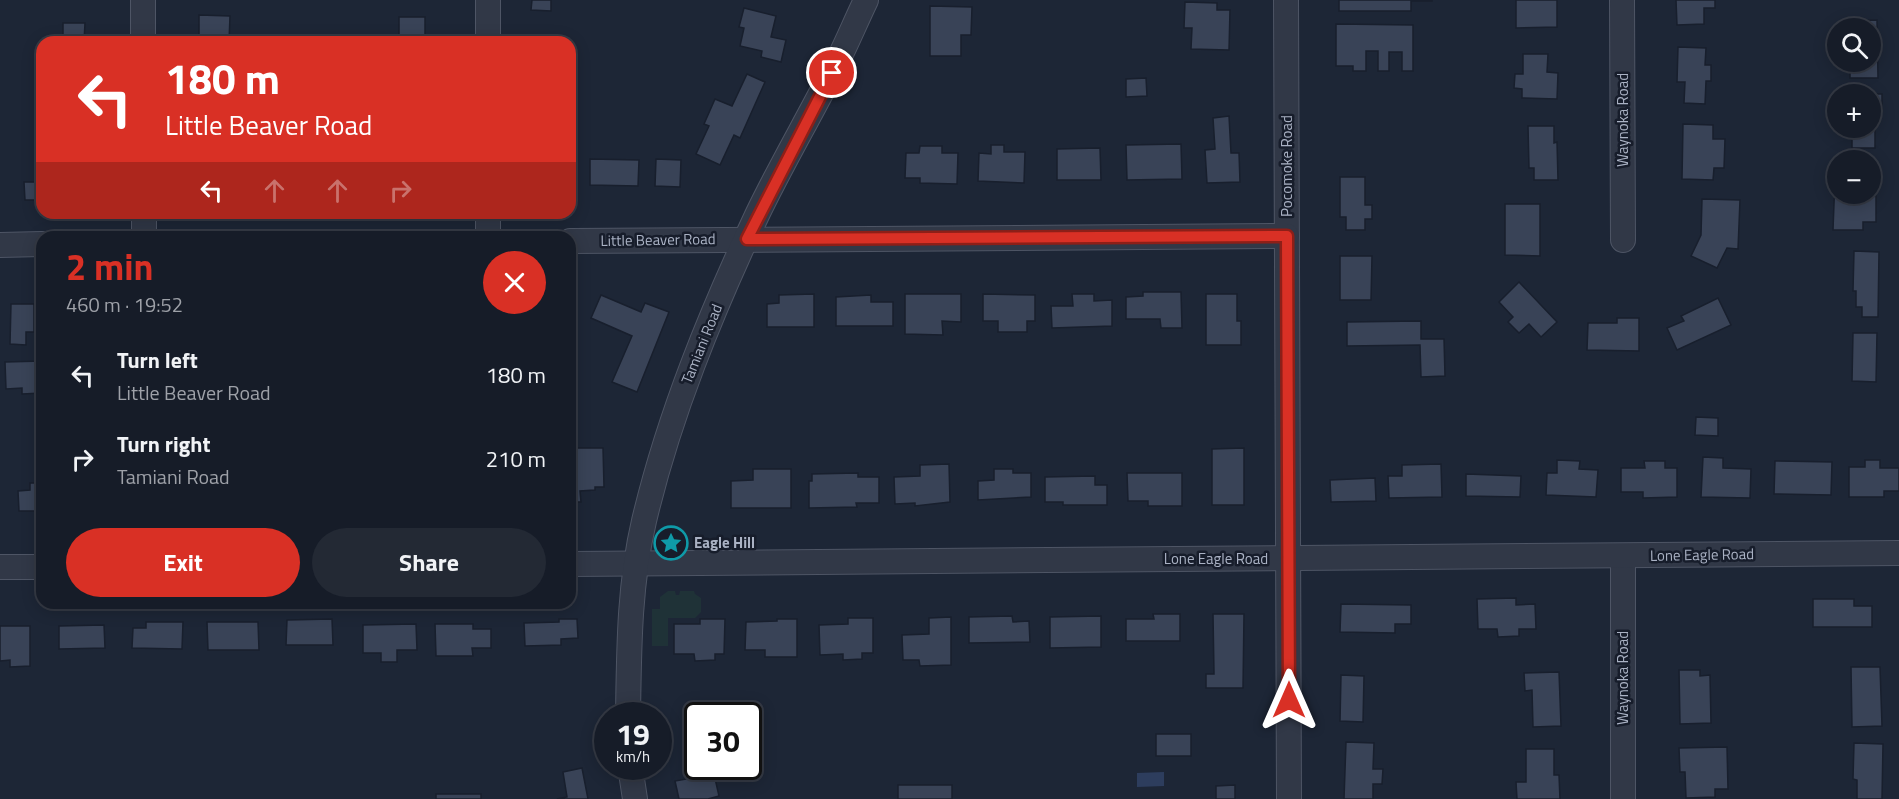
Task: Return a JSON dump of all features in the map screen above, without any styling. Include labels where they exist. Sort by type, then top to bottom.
[{"type":"street","points":[[142,0],[143,36]]},
{"type":"street","points":[[488,0],[488,36]]},
{"type":"street","name":"Tamiani Road","points":[[628,702],[629,638],[636,564],[644,522],[667,436],[689,374],[747,239],[832,73],[866,0]]},
{"type":"street","name":"Pocomoke Road","points":[[1286,0],[1289,799]]},
{"type":"street","name":"Waynoka Road","points":[[1622,0],[1623,240]]},
{"type":"street","name":"Little Beaver Road","points":[[576,241],[1287,236]]},
{"type":"street","points":[[0,244],[36,244]]},
{"type":"street","name":"Lone Eagle Road","points":[[576,564],[1899,553]]},
{"type":"street","name":"Waynoka Road","points":[[1623,556],[1623,799]]},
{"type":"street","points":[[0,567],[36,567]]},
{"type":"street","points":[[632,780],[635,799]]},
{"type":"green space","points":[[668,591],[675,591],[676,595],[679,595],[680,591],[694,591],[701,598],[701,612],[695,618],[668,618],[668,646],[652,646],[652,609],[660,609],[660,597]]},
{"type":"water","points":[[1164,772],[1164,786],[1137,787],[1137,773]]},
{"type":"building","points":[[532,0],[551,0],[551,11],[531,10]]},
{"type":"building","points":[[1339,0],[1432,1],[1411,1],[1411,11],[1339,11]]},
{"type":"building","points":[[1516,0],[1557,0],[1557,27],[1516,28]]},
{"type":"building","points":[[1676,0],[1715,0],[1715,8],[1704,8],[1704,24],[1677,25]]},
{"type":"building","points":[[1185,2],[1217,3],[1217,10],[1230,10],[1229,50],[1191,49],[1192,28],[1184,28]]},
{"type":"building","points":[[930,6],[972,7],[971,35],[961,35],[961,56],[930,56]]},
{"type":"building","points":[[744,8],[776,16],[771,37],[786,40],[781,62],[761,57],[762,51],[740,46],[744,28],[739,27]]},
{"type":"building","points":[[199,15],[230,16],[229,36],[199,36]]},
{"type":"building","points":[[399,17],[425,17],[425,36],[399,36]]},
{"type":"building","points":[[63,23],[85,23],[84,36],[63,36]]},
{"type":"building","points":[[1336,24],[1413,25],[1413,71],[1402,71],[1402,52],[1389,52],[1389,71],[1378,71],[1378,51],[1366,51],[1366,71],[1353,71],[1353,66],[1336,66]]},
{"type":"building","points":[[1678,47],[1706,48],[1705,65],[1711,65],[1711,81],[1706,81],[1705,104],[1684,103],[1685,82],[1677,82]]},
{"type":"building","points":[[1523,54],[1548,54],[1547,72],[1558,73],[1557,99],[1522,98],[1522,89],[1514,88],[1515,74],[1523,74]]},
{"type":"building","points":[[1850,72],[1878,72],[1878,78],[1850,78]]},
{"type":"building","points":[[747,74],[765,82],[740,138],[734,135],[720,165],[696,154],[709,126],[704,124],[715,99],[732,106]]},
{"type":"building","points":[[1146,78],[1147,96],[1126,97],[1126,79]]},
{"type":"building","points":[[1229,116],[1231,153],[1239,153],[1240,182],[1207,183],[1205,150],[1215,149],[1213,118]]},
{"type":"building","points":[[1683,124],[1713,125],[1713,139],[1725,139],[1724,168],[1714,168],[1713,180],[1682,179]]},
{"type":"building","points":[[1528,126],[1554,126],[1554,143],[1557,142],[1558,180],[1534,180],[1534,168],[1529,168]]},
{"type":"building","points":[[1852,138],[1875,138],[1875,148],[1852,148]]},
{"type":"building","points":[[1181,144],[1182,179],[1127,180],[1126,145]]},
{"type":"building","points":[[991,145],[1004,145],[1004,152],[1025,152],[1024,183],[978,181],[979,153],[991,154]]},
{"type":"building","points":[[920,146],[942,146],[942,153],[958,153],[957,184],[920,183],[920,178],[905,178],[906,153],[919,153]]},
{"type":"building","points":[[1100,148],[1101,180],[1057,180],[1057,149]]},
{"type":"building","points":[[590,159],[639,160],[638,186],[590,185]]},
{"type":"building","points":[[656,159],[681,160],[680,187],[655,186]]},
{"type":"building","points":[[1340,177],[1365,177],[1365,205],[1372,205],[1372,219],[1365,219],[1365,230],[1346,230],[1346,217],[1340,217]]},
{"type":"building","points":[[24,182],[36,182],[36,200],[25,200]]},
{"type":"building","points":[[1702,199],[1740,200],[1738,249],[1727,248],[1717,268],[1691,256],[1701,235]]},
{"type":"building","points":[[1505,204],[1540,204],[1540,256],[1505,255]]},
{"type":"building","points":[[1834,204],[1876,204],[1876,222],[1863,222],[1863,230],[1833,230]]},
{"type":"building","points":[[1854,251],[1879,252],[1878,317],[1862,317],[1862,307],[1856,307],[1856,291],[1853,291]]},
{"type":"building","points":[[1340,256],[1372,256],[1371,300],[1340,300]]},
{"type":"building","points":[[1519,282],[1557,322],[1541,337],[1529,324],[1519,333],[1508,322],[1513,317],[1499,302]]},
{"type":"building","points":[[1143,292],[1181,292],[1182,328],[1161,328],[1160,319],[1126,319],[1126,297],[1143,296]]},
{"type":"building","points":[[814,294],[814,327],[767,327],[767,304],[779,303],[779,295]]},
{"type":"building","points":[[905,294],[961,294],[961,322],[942,321],[943,335],[905,334]]},
{"type":"building","points":[[983,294],[1035,295],[1035,321],[1027,321],[1027,332],[998,332],[998,321],[983,321]]},
{"type":"building","points":[[1072,294],[1094,294],[1094,301],[1112,300],[1112,326],[1052,328],[1051,306],[1073,306]]},
{"type":"building","points":[[1206,294],[1237,294],[1237,321],[1241,321],[1241,345],[1206,345]]},
{"type":"building","points":[[601,295],[641,312],[645,303],[669,312],[637,392],[612,382],[632,336],[591,318]]},
{"type":"building","points":[[871,295],[871,302],[893,302],[893,326],[836,326],[836,297]]},
{"type":"building","points":[[1718,298],[1731,325],[1677,350],[1667,328],[1684,321],[1681,316]]},
{"type":"building","points":[[11,304],[34,304],[34,332],[26,332],[26,345],[10,344]]},
{"type":"building","points":[[1617,318],[1639,318],[1639,351],[1587,350],[1588,323],[1617,323]]},
{"type":"building","points":[[1421,321],[1421,339],[1444,339],[1445,376],[1421,377],[1420,345],[1347,346],[1347,322]]},
{"type":"building","points":[[1853,333],[1877,333],[1876,382],[1852,381]]},
{"type":"building","points":[[36,361],[36,393],[22,394],[22,388],[6,389],[5,362]]},
{"type":"building","points":[[1696,417],[1718,418],[1718,436],[1695,435]]},
{"type":"building","points":[[576,448],[603,448],[604,487],[580,491],[581,502],[576,502]]},
{"type":"building","points":[[1244,448],[1244,505],[1212,505],[1212,449]]},
{"type":"building","points":[[1703,457],[1723,458],[1723,468],[1751,469],[1750,498],[1701,497]]},
{"type":"building","points":[[1557,460],[1580,461],[1579,469],[1598,470],[1596,497],[1546,495],[1547,473],[1557,473]]},
{"type":"building","points":[[1865,460],[1880,460],[1880,468],[1899,468],[1899,491],[1884,491],[1884,497],[1849,497],[1849,467],[1865,467]]},
{"type":"building","points":[[1644,461],[1665,461],[1665,468],[1677,468],[1677,497],[1643,498],[1643,492],[1621,492],[1621,468],[1645,468]]},
{"type":"building","points":[[1775,461],[1832,462],[1831,495],[1774,494]]},
{"type":"building","points":[[949,464],[950,502],[915,506],[915,503],[895,504],[894,477],[920,476],[920,465]]},
{"type":"building","points":[[1441,464],[1442,497],[1389,498],[1388,476],[1402,476],[1402,465]]},
{"type":"building","points":[[753,469],[791,469],[791,508],[731,508],[731,481],[753,480]]},
{"type":"building","points":[[994,469],[1013,469],[1013,473],[1031,473],[1031,497],[978,500],[978,481],[994,480]]},
{"type":"building","points":[[858,473],[858,477],[879,477],[879,503],[856,503],[857,507],[809,508],[809,481],[812,481],[812,474]]},
{"type":"building","points":[[1127,473],[1182,473],[1182,506],[1148,506],[1148,501],[1128,501]]},
{"type":"building","points":[[1466,474],[1521,476],[1520,497],[1466,496]]},
{"type":"building","points":[[1095,476],[1095,485],[1107,485],[1107,505],[1063,505],[1063,502],[1045,502],[1045,477]]},
{"type":"building","points":[[1375,478],[1376,501],[1331,502],[1330,480]]},
{"type":"building","points":[[30,483],[36,483],[36,511],[19,511],[18,491],[30,490]]},
{"type":"building","points":[[1516,598],[1516,605],[1535,604],[1536,629],[1519,629],[1519,636],[1498,637],[1497,629],[1478,629],[1477,599]]},
{"type":"building","points":[[1813,599],[1854,599],[1854,606],[1872,606],[1872,627],[1813,627]]},
{"type":"building","points":[[1341,604],[1411,605],[1411,624],[1395,624],[1395,633],[1340,632]]},
{"type":"building","points":[[1153,614],[1180,614],[1180,641],[1126,641],[1126,619],[1154,619]]},
{"type":"building","points":[[1213,614],[1244,614],[1243,688],[1206,688],[1206,674],[1214,674]]},
{"type":"building","points":[[1012,616],[1013,622],[1029,621],[1030,642],[969,643],[969,617]]},
{"type":"building","points":[[1101,616],[1101,647],[1050,648],[1050,617]]},
{"type":"building","points":[[951,617],[951,665],[920,666],[919,660],[903,660],[902,635],[929,634],[929,618]]},
{"type":"building","points":[[848,618],[873,618],[873,653],[862,653],[862,659],[843,660],[843,654],[820,655],[819,625],[848,624]]},
{"type":"building","points":[[332,619],[333,645],[286,645],[287,620]]},
{"type":"building","points":[[559,619],[577,619],[578,638],[561,639],[561,645],[525,646],[524,623],[559,622]]},
{"type":"building","points":[[700,619],[725,619],[724,654],[715,654],[715,660],[695,661],[694,654],[674,654],[674,624],[700,624]]},
{"type":"building","points":[[777,619],[797,619],[797,657],[765,657],[765,650],[745,650],[746,622],[777,621]]},
{"type":"building","points":[[146,622],[183,622],[182,649],[132,648],[133,628],[146,628]]},
{"type":"building","points":[[207,622],[258,622],[259,650],[208,650]]},
{"type":"building","points":[[416,624],[417,650],[397,650],[397,662],[381,662],[381,653],[363,653],[363,625]]},
{"type":"building","points":[[435,624],[473,624],[473,629],[491,629],[491,648],[472,648],[473,656],[436,656]]},
{"type":"building","points":[[104,625],[105,648],[59,649],[59,626]]},
{"type":"building","points":[[0,626],[30,626],[30,666],[10,667],[10,660],[0,661]]},
{"type":"building","points":[[1851,667],[1880,667],[1882,726],[1852,727]]},
{"type":"building","points":[[1679,670],[1700,670],[1700,676],[1710,675],[1711,723],[1680,724]]},
{"type":"building","points":[[1559,672],[1561,726],[1533,727],[1532,690],[1525,691],[1524,673]]},
{"type":"building","points":[[1341,675],[1364,676],[1363,722],[1340,721]]},
{"type":"building","points":[[1156,734],[1191,734],[1191,756],[1156,756]]},
{"type":"building","points":[[1346,742],[1374,743],[1373,769],[1383,769],[1382,784],[1373,784],[1373,799],[1344,799]]},
{"type":"building","points":[[1854,743],[1883,744],[1882,799],[1857,799],[1857,780],[1853,779]]},
{"type":"building","points":[[1727,747],[1728,789],[1715,789],[1715,797],[1686,798],[1685,772],[1680,772],[1679,748]]},
{"type":"building","points":[[1526,749],[1554,749],[1554,775],[1559,775],[1560,799],[1517,799],[1516,782],[1526,782]]},
{"type":"building","points":[[582,768],[588,799],[557,799],[567,797],[563,772]]},
{"type":"building","points":[[715,780],[719,796],[708,799],[679,799],[675,781]]},
{"type":"building","points":[[898,785],[952,785],[952,799],[898,799]]},
{"type":"building","points":[[1235,785],[1235,799],[1216,799],[1216,786]]},
{"type":"building","points":[[436,794],[481,794],[481,799],[436,799]]},
{"type":"place","name":"Eagle Hill","points":[[671,543]]},
{"type":"route","points":[[832,73],[747,239],[1287,236],[1289,700]]}]
